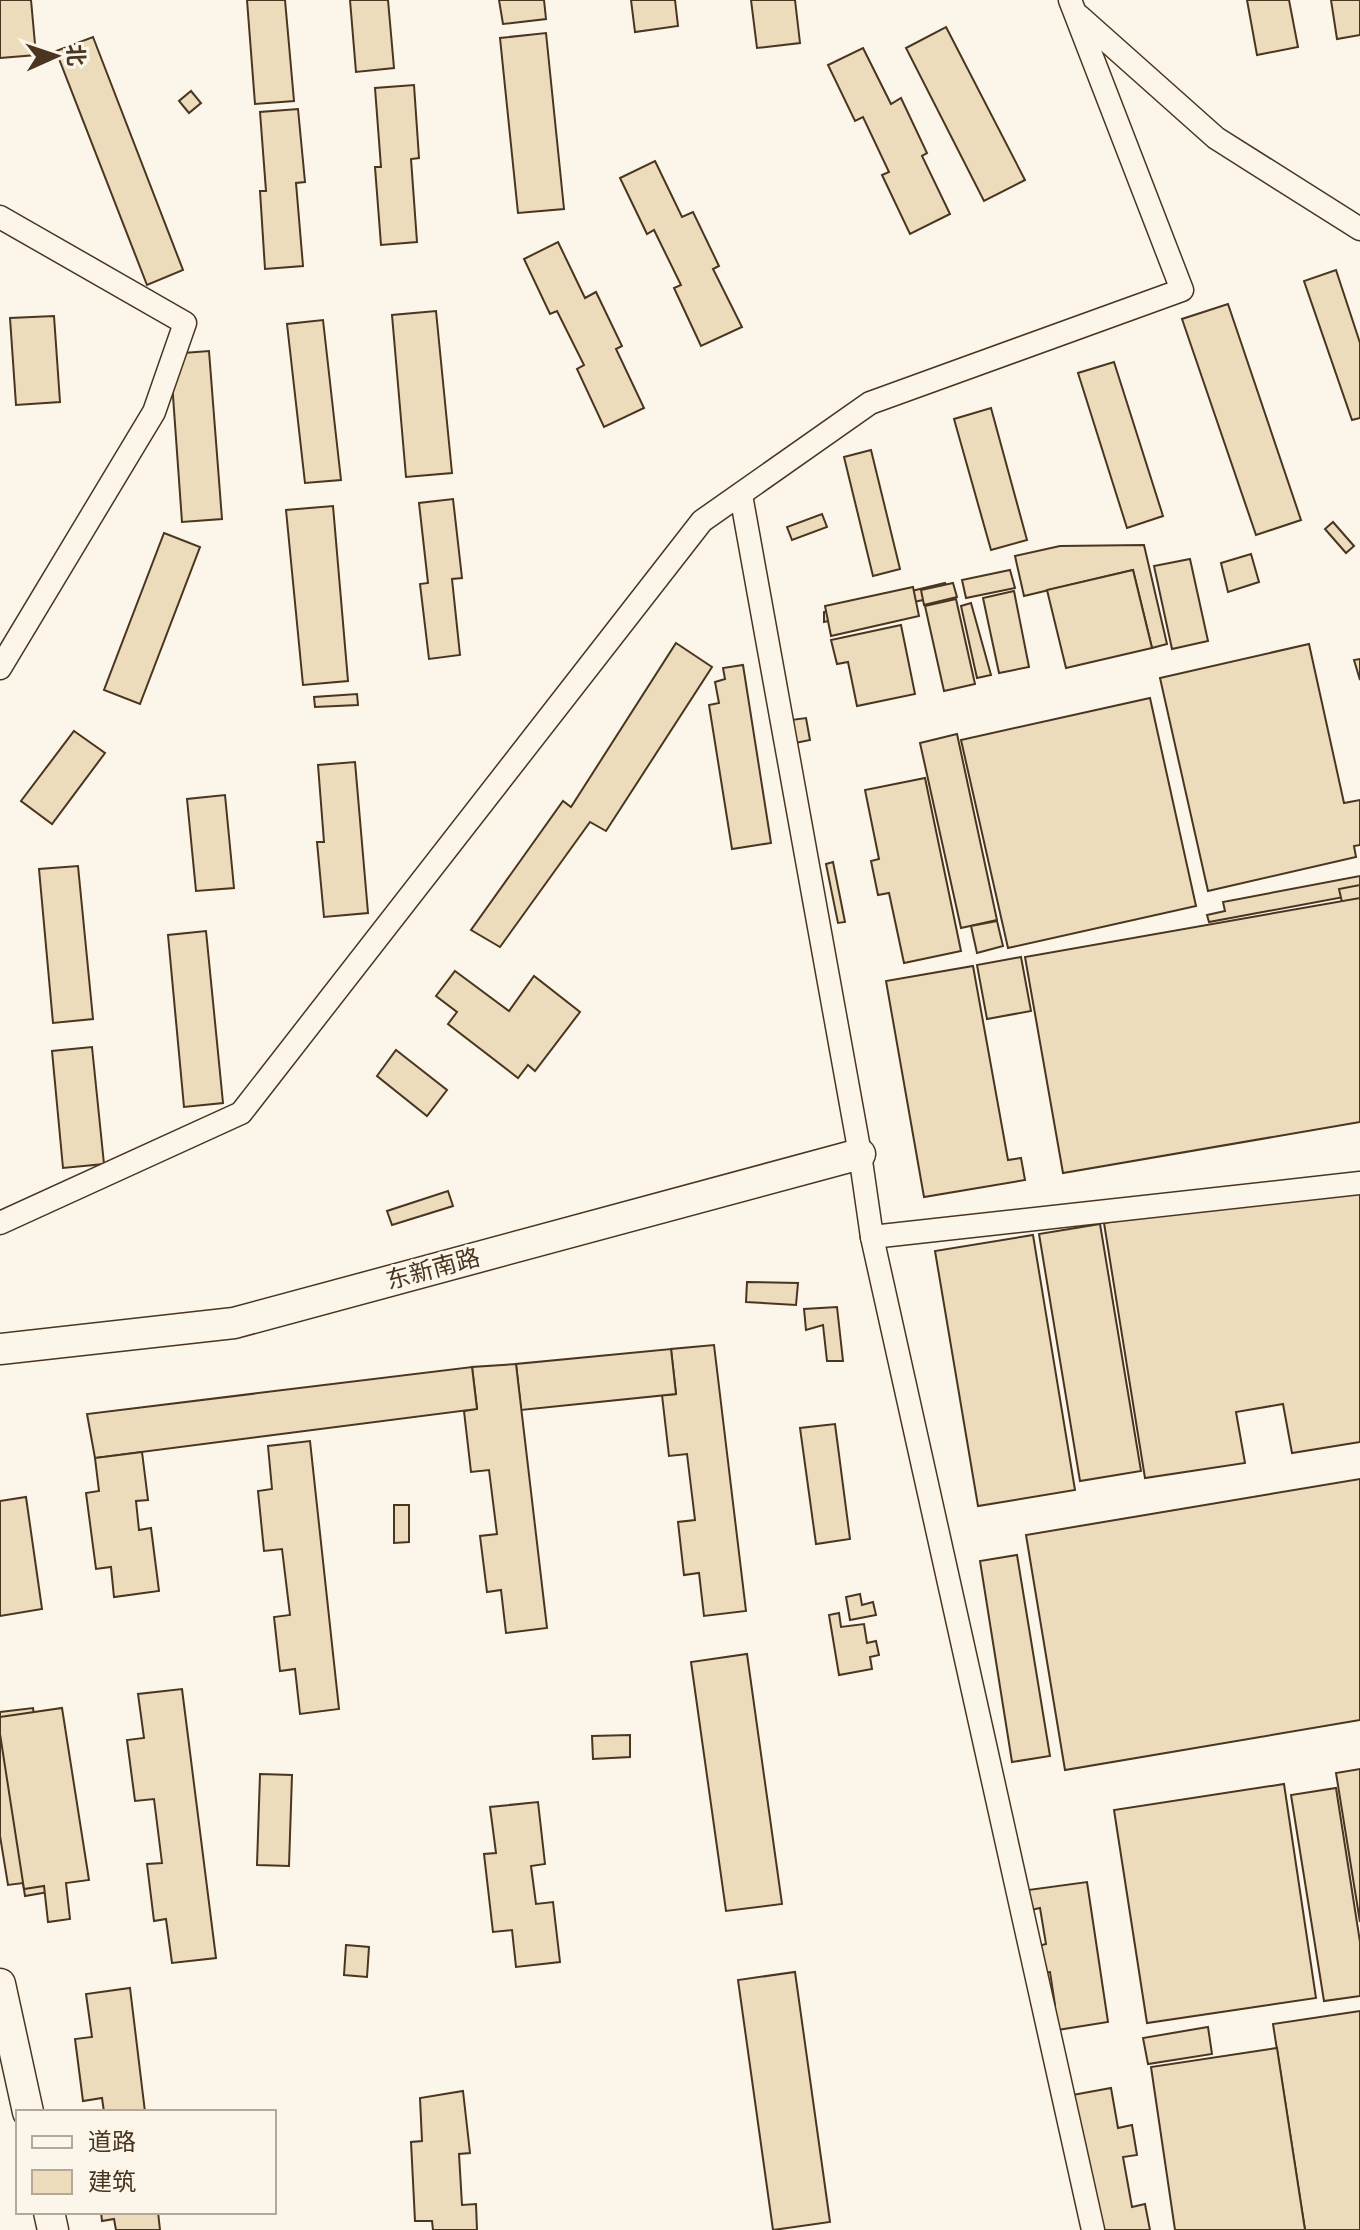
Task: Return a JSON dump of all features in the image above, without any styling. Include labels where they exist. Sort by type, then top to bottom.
[{"type":"main road","name":"东新南路","points":[[0,1349],[234,1323],[860,1154]]},
{"type":"main road","points":[[0,1984],[28,2110]]},
{"type":"street","points":[[1073,6],[1216,138],[1360,229]]},
{"type":"street","points":[[0,1223],[241,1113],[702,521],[870,403],[1182,290],[1073,6]]},
{"type":"street","points":[[0,217],[185,323],[154,412],[0,668]]},
{"type":"street","points":[[741,495],[860,1154],[872,1237],[1093,2230]]},
{"type":"street","points":[[872,1237],[1360,1183]]},
{"type":"building","points":[[0,0],[31,0],[36,55],[0,58]]},
{"type":"building","points":[[247,0],[285,0],[294,101],[255,104]]},
{"type":"building","points":[[350,0],[388,0],[394,68],[356,72]]},
{"type":"building","points":[[499,0],[544,0],[546,19],[503,24]]},
{"type":"building","points":[[631,0],[675,0],[678,26],[635,32]]},
{"type":"building","points":[[751,0],[795,0],[800,43],[757,48]]},
{"type":"building","points":[[1247,0],[1289,0],[1298,47],[1257,55]]},
{"type":"building","points":[[1331,0],[1360,0],[1360,35],[1337,39]]},
{"type":"building","points":[[946,27],[1025,180],[984,201],[906,48]]},
{"type":"building","points":[[546,33],[564,209],[518,213],[500,38]]},
{"type":"building","points":[[93,37],[183,270],[147,285],[56,51]]},
{"type":"building","points":[[863,48],[891,104],[901,98],[927,153],[922,156],[950,214],[910,234],[882,175],[889,172],[863,117],[855,121],[828,65]]},
{"type":"building","points":[[414,85],[419,158],[411,159],[417,242],[381,245],[375,167],[381,167],[375,88]]},
{"type":"building","points":[[191,91],[201,103],[189,113],[179,101]]},
{"type":"building","points":[[298,109],[305,182],[296,183],[303,266],[265,269],[260,191],[266,191],[260,112]]},
{"type":"building","points":[[655,161],[682,217],[693,212],[719,266],[713,269],[742,327],[701,346],[674,288],[681,285],[654,230],[647,234],[620,178]]},
{"type":"building","points":[[558,242],[585,298],[596,292],[622,346],[616,349],[644,408],[604,427],[577,369],[584,365],[557,311],[550,314],[524,259]]},
{"type":"building","points":[[1336,270],[1360,343],[1360,418],[1352,420],[1304,281]]},
{"type":"building","points":[[1228,304],[1301,520],[1256,535],[1182,319]]},
{"type":"building","points":[[436,311],[452,473],[406,477],[392,315]]},
{"type":"building","points":[[54,316],[60,402],[16,405],[10,318]]},
{"type":"building","points":[[323,320],[341,480],[305,483],[287,324]]},
{"type":"building","points":[[209,351],[222,519],[182,522],[170,354]]},
{"type":"building","points":[[1114,362],[1163,516],[1127,528],[1078,373]]},
{"type":"building","points":[[991,408],[1027,540],[991,550],[954,419]]},
{"type":"building","points":[[871,450],[900,569],[873,576],[844,457]]},
{"type":"building","points":[[453,499],[462,578],[452,579],[460,655],[429,659],[420,584],[428,583],[419,503]]},
{"type":"building","points":[[333,506],[348,681],[303,685],[286,510]]},
{"type":"building","points":[[822,514],[827,527],[792,540],[787,527]]},
{"type":"building","points":[[1333,522],[1354,546],[1346,553],[1325,529]]},
{"type":"building","points":[[164,533],[200,547],[140,704],[104,690]]},
{"type":"building","points":[[1144,545],[1167,644],[1152,648],[1133,570],[1024,596],[1015,556],[1060,546]]},
{"type":"building","points":[[1251,554],[1259,582],[1228,592],[1221,563]]},
{"type":"building","points":[[1190,559],[1208,641],[1172,649],[1154,566]]},
{"type":"building","points":[[1010,570],[1015,588],[966,598],[962,580]]},
{"type":"building","points":[[1133,570],[1152,648],[1066,668],[1047,590]]},
{"type":"building","points":[[945,583],[950,594],[824,622],[824,612]]},
{"type":"building","points":[[953,583],[957,597],[924,605],[921,590]]},
{"type":"building","points":[[913,587],[919,616],[831,636],[825,606]]},
{"type":"building","points":[[1014,591],[1029,667],[999,673],[983,598]]},
{"type":"building","points":[[956,599],[975,684],[944,691],[925,606]]},
{"type":"building","points":[[971,603],[991,675],[977,678],[961,606]]},
{"type":"building","points":[[901,625],[915,694],[857,706],[848,662],[837,664],[831,640]]},
{"type":"building","points":[[676,643],[712,667],[606,831],[590,822],[500,947],[471,930],[563,801],[571,807]]},
{"type":"building","points":[[1309,644],[1344,803],[1360,800],[1360,845],[1354,846],[1356,857],[1208,891],[1160,678]]},
{"type":"building","points":[[1360,659],[1360,680],[1354,660]]},
{"type":"building","points":[[743,665],[771,843],[732,849],[709,705],[719,703],[715,682],[725,679],[723,668]]},
{"type":"building","points":[[357,694],[358,705],[315,707],[314,697]]},
{"type":"building","points":[[1150,698],[1196,906],[1008,948],[961,740]]},
{"type":"building","points":[[806,718],[810,740],[795,743],[791,720]]},
{"type":"building","points":[[74,731],[105,753],[52,824],[21,801]]},
{"type":"building","points":[[957,734],[997,920],[961,928],[920,743]]},
{"type":"building","points":[[355,762],[368,913],[324,917],[317,842],[324,842],[318,765]]},
{"type":"building","points":[[925,778],[961,951],[904,963],[889,893],[878,895],[871,861],[879,859],[865,790]]},
{"type":"building","points":[[225,795],[234,888],[196,891],[187,799]]},
{"type":"building","points":[[833,862],[845,922],[838,923],[826,864]]},
{"type":"building","points":[[78,866],[93,1019],[53,1023],[39,869]]},
{"type":"building","points":[[1360,876],[1360,894],[1209,922],[1207,915],[1225,911],[1223,902]]},
{"type":"building","points":[[1360,885],[1360,908],[1344,911],[1339,889]]},
{"type":"building","points":[[1360,898],[1360,1122],[1063,1173],[1025,957]]},
{"type":"building","points":[[997,921],[1003,946],[977,953],[971,926]]},
{"type":"building","points":[[206,931],[223,1103],[184,1107],[168,935]]},
{"type":"building","points":[[1021,957],[1031,1011],[987,1019],[977,965]]},
{"type":"building","points":[[973,966],[1008,1160],[1021,1158],[1025,1180],[924,1197],[886,981]]},
{"type":"building","points":[[455,971],[509,1011],[534,976],[580,1012],[535,1071],[528,1065],[518,1078],[448,1024],[457,1012],[436,996]]},
{"type":"building","points":[[92,1047],[104,1164],[63,1168],[52,1051]]},
{"type":"building","points":[[396,1050],[447,1090],[427,1116],[377,1076]]},
{"type":"building","points":[[1360,1182],[1360,1442],[1292,1453],[1283,1404],[1236,1412],[1245,1463],[1145,1478],[1104,1223]]},
{"type":"building","points":[[448,1191],[453,1206],[392,1225],[387,1211]]},
{"type":"building","points":[[1100,1224],[1141,1471],[1080,1481],[1039,1234]]},
{"type":"building","points":[[1033,1235],[1075,1490],[978,1506],[935,1251]]},
{"type":"building","points":[[747,1282],[798,1283],[796,1305],[746,1302]]},
{"type":"building","points":[[837,1307],[843,1361],[827,1361],[823,1325],[806,1330],[804,1309]]},
{"type":"building","points":[[714,1345],[746,1611],[704,1616],[699,1573],[684,1575],[678,1522],[695,1520],[687,1454],[669,1456],[662,1395],[676,1394],[671,1349]]},
{"type":"building","points":[[671,1349],[676,1394],[521,1410],[516,1364]]},
{"type":"building","points":[[516,1364],[547,1628],[506,1633],[501,1590],[487,1592],[480,1536],[497,1534],[489,1470],[471,1472],[464,1411],[477,1409],[472,1367]]},
{"type":"building","points":[[472,1367],[477,1409],[95,1458],[87,1414]]},
{"type":"building","points":[[835,1424],[850,1539],[816,1544],[800,1428]]},
{"type":"building","points":[[310,1441],[339,1709],[300,1714],[295,1669],[280,1671],[274,1617],[290,1615],[282,1549],[264,1551],[258,1491],[272,1489],[268,1446]]},
{"type":"building","points":[[142,1452],[148,1500],[136,1501],[139,1530],[151,1528],[159,1591],[114,1597],[111,1567],[96,1569],[86,1493],[99,1491],[95,1458]]},
{"type":"building","points":[[1360,1479],[1360,1720],[1065,1770],[1026,1535]]},
{"type":"building","points":[[26,1497],[42,1609],[0,1616],[0,1501]]},
{"type":"building","points":[[394,1505],[409,1505],[409,1542],[394,1543]]},
{"type":"building","points":[[1017,1555],[1050,1756],[1012,1762],[980,1561]]},
{"type":"building","points":[[860,1594],[862,1605],[873,1602],[876,1615],[850,1620],[846,1597]]},
{"type":"building","points":[[839,1613],[841,1627],[864,1624],[867,1643],[876,1641],[879,1655],[870,1657],[872,1669],[839,1675],[829,1615]]},
{"type":"building","points":[[747,1654],[782,1904],[726,1911],[691,1662]]},
{"type":"building","points":[[182,1689],[216,1958],[172,1963],[166,1919],[154,1921],[147,1864],[162,1863],[154,1799],[135,1801],[127,1740],[144,1738],[138,1694]]},
{"type":"building","points":[[33,1708],[35,1722],[53,1719],[77,1872],[63,1875],[66,1889],[25,1896],[23,1883],[8,1885],[0,1836],[0,1712]]},
{"type":"building","points":[[62,1708],[89,1880],[66,1883],[70,1919],[48,1922],[44,1886],[24,1889],[0,1717]]},
{"type":"building","points":[[630,1735],[630,1757],[593,1759],[592,1736]]},
{"type":"building","points":[[1360,1769],[1360,1922],[1336,1773]]},
{"type":"building","points":[[260,1774],[292,1775],[289,1866],[257,1865]]},
{"type":"building","points":[[1284,1784],[1316,1998],[1147,2023],[1114,1810]]},
{"type":"building","points":[[1336,1788],[1360,1942],[1360,1996],[1324,2001],[1291,1795]]},
{"type":"building","points":[[538,1802],[545,1864],[531,1866],[536,1904],[553,1902],[560,1962],[516,1967],[512,1930],[493,1932],[484,1854],[496,1853],[490,1807]]},
{"type":"building","points":[[1087,1882],[1108,2022],[1051,2031],[1047,2006],[1055,2005],[1050,1972],[1041,1973],[1038,1946],[1046,1944],[1040,1908],[1031,1910],[1028,1890]]},
{"type":"building","points":[[346,1945],[369,1947],[367,1977],[344,1975]]},
{"type":"building","points":[[795,1972],[830,2222],[773,2230],[738,1980]]},
{"type":"building","points":[[130,1988],[145,2110],[104,2110],[102,2098],[83,2101],[75,2039],[92,2037],[86,1994]]},
{"type":"building","points":[[1360,2011],[1360,2230],[1305,2230],[1273,2024]]},
{"type":"building","points":[[1208,2027],[1212,2054],[1148,2064],[1143,2038]]},
{"type":"building","points":[[1277,2048],[1305,2230],[1175,2230],[1151,2067]]},
{"type":"building","points":[[1111,2088],[1118,2128],[1132,2125],[1137,2155],[1123,2157],[1132,2207],[1145,2204],[1150,2230],[1091,2230],[1067,2096]]},
{"type":"building","points":[[463,2091],[470,2153],[459,2154],[462,2205],[476,2204],[477,2230],[433,2230],[432,2221],[415,2221],[411,2142],[422,2141],[420,2098]]},
{"type":"building","points":[[101,2214],[158,2214],[160,2230],[116,2230],[114,2219],[102,2221]]}]
